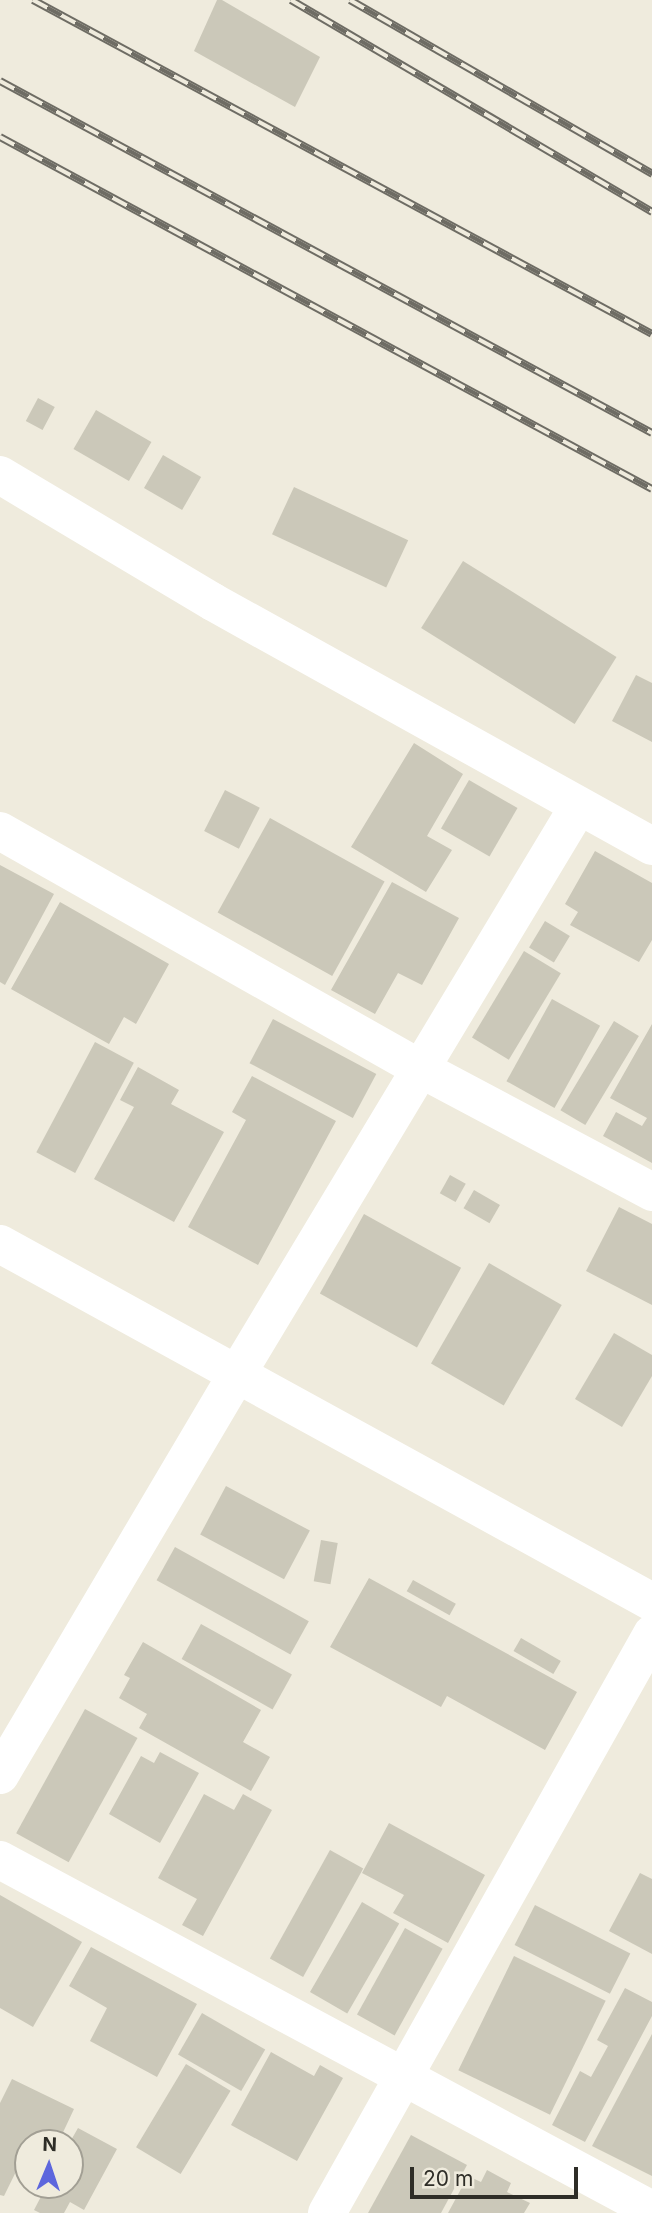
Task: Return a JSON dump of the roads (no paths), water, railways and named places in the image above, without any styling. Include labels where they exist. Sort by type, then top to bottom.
[{"type":"street","points":[[0,475],[213,602],[652,846]]},
{"type":"street","points":[[0,1775],[578,807]]},
{"type":"street","points":[[0,831],[421,1069],[652,1192]]},
{"type":"street","points":[[0,1244],[652,1602]]},
{"type":"street","points":[[327,2213],[652,1634]]},
{"type":"street","points":[[0,1860],[652,2210]]},
{"type":"railway","points":[[33,0],[652,334]]},
{"type":"railway","points":[[291,0],[652,212]]},
{"type":"railway","points":[[350,0],[652,174]]},
{"type":"railway","points":[[0,81],[652,433]]},
{"type":"railway","points":[[0,137],[652,489]]}]
